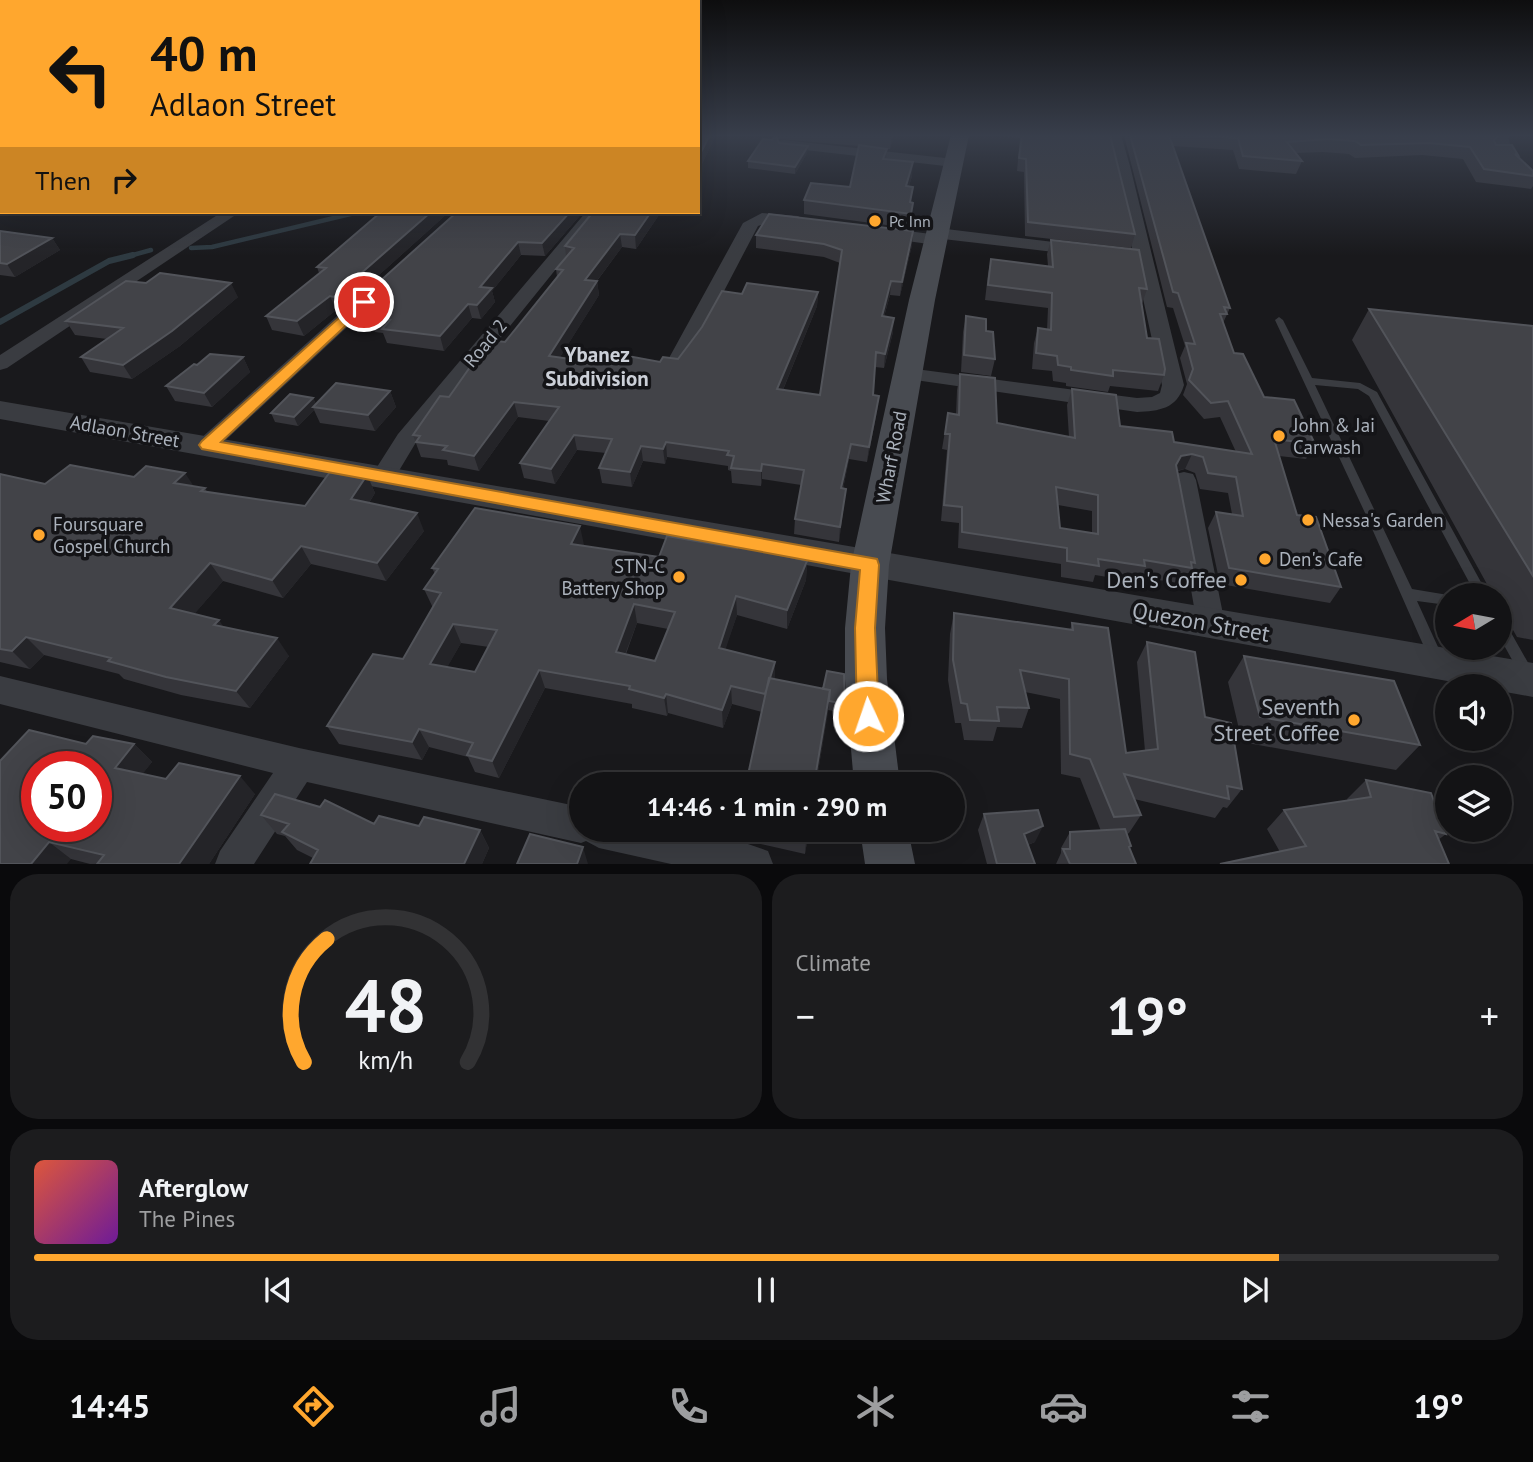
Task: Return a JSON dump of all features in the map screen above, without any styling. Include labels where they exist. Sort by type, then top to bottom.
[{"type":"main road","name":"Wharf Road","points":[[875,772],[868,716],[865,659],[870,565],[951,175]]},
{"type":"main road","points":[[886,842],[890,863]]},
{"type":"street","points":[[908,374],[1137,405],[1157,404],[1170,396],[1173,385],[1138,257],[1122,175]]},
{"type":"street","points":[[0,364],[229,214]]},
{"type":"street","name":"Road 2","points":[[382,478],[406,439],[592,214]]},
{"type":"street","points":[[679,358],[751,223],[756,219],[769,218],[821,224]]},
{"type":"street","points":[[872,231],[1090,251]]},
{"type":"street","points":[[207,445],[401,268]]},
{"type":"street","name":"Adlaon Street","points":[[0,410],[870,565]]},
{"type":"street","points":[[1184,480],[1211,624]]},
{"type":"street","name":"Quezon Street","points":[[870,565],[1531,680]]},
{"type":"street","points":[[0,690],[299,764],[569,822]]},
{"type":"street","points":[[233,863],[299,764]]},
{"type":"street","points":[[656,842],[755,863]]},
{"type":"lane","points":[[1279,320],[1408,594],[1438,664]]},
{"type":"lane","points":[[1309,381],[1360,386],[1373,394],[1475,583]]},
{"type":"lane","points":[[1408,594],[1435,598]]},
{"type":"lane","points":[[1512,647],[1531,680]]},
{"type":"building","points":[[853,175],[909,175],[906,186],[913,187],[911,214],[804,200],[811,183],[850,187]]},
{"type":"building","points":[[1027,175],[1120,175],[1135,234],[1028,222]]},
{"type":"building","points":[[1141,175],[1183,175],[1230,308],[1224,307],[1227,314],[1220,314],[1234,353],[1243,354],[1264,397],[1294,400],[1315,444],[1274,439],[1297,515],[1316,517],[1341,587],[1229,568],[1216,512],[1243,516],[1236,477],[1208,473],[1203,457],[1192,454],[1181,456],[1176,465],[1195,563],[1191,562],[1192,568],[1144,560],[1145,566],[1098,559],[1099,566],[1067,561],[1067,548],[962,532],[962,507],[944,505],[950,434],[945,434],[948,413],[959,415],[960,374],[995,378],[997,423],[1075,438],[1072,389],[1116,395],[1120,426],[1172,432],[1174,442],[1252,454],[1228,401],[1211,403],[1189,380],[1193,369],[1186,343],[1195,344],[1178,293],[1173,292]],"holes":[[[1056,487],[1098,495],[1098,534],[1060,528]]]},
{"type":"building","points":[[379,214],[429,214],[334,297],[330,296],[297,321],[266,316],[326,268],[317,267]]},
{"type":"building","points":[[455,214],[568,214],[542,243],[518,242],[480,287],[492,288],[477,305],[468,304],[440,336],[382,329],[390,320],[369,318],[384,304],[359,300]]},
{"type":"building","points":[[591,214],[650,214],[635,235],[620,234],[585,280],[597,281],[549,356],[591,362],[601,351],[660,362],[663,357],[678,359],[702,327],[722,291],[742,294],[747,283],[818,292],[777,389],[820,395],[842,250],[824,244],[756,235],[769,214],[913,231],[902,282],[891,281],[882,316],[894,318],[885,354],[876,352],[873,395],[879,396],[869,447],[851,444],[841,488],[846,489],[840,527],[795,519],[804,470],[762,464],[761,471],[731,468],[734,456],[727,455],[729,451],[666,442],[663,449],[641,446],[630,472],[599,468],[612,439],[574,435],[551,469],[520,463],[559,407],[514,402],[474,456],[443,450],[447,446],[416,442],[420,436],[413,435],[440,396],[449,397],[489,340],[505,342],[563,270],[556,269],[574,248],[565,246]]},
{"type":"building","points":[[0,231],[52,238],[7,264],[0,263]]},
{"type":"building","points":[[1051,240],[1139,250],[1147,289],[1139,288],[1147,338],[1159,339],[1164,375],[1113,370],[1113,376],[1071,370],[1071,367],[1058,365],[1057,356],[1036,353],[1038,328],[1051,330],[1052,293],[988,285],[991,259],[1053,267]]},
{"type":"building","points":[[160,273],[231,283],[172,331],[123,365],[81,357],[123,328],[66,321],[126,281],[146,283]]},
{"type":"building","points":[[1369,309],[1533,326],[1533,576]]},
{"type":"building","points":[[966,316],[986,319],[986,331],[993,332],[995,359],[964,355]]},
{"type":"building","points":[[210,354],[243,357],[204,393],[166,386],[194,364],[197,365]]},
{"type":"building","points":[[336,383],[390,391],[368,415],[313,407]]},
{"type":"building","points":[[290,394],[313,398],[294,417],[271,413]]},
{"type":"building","points":[[70,465],[134,477],[146,466],[185,473],[174,483],[205,488],[201,491],[305,506],[330,472],[367,475],[351,499],[417,513],[377,563],[301,546],[272,580],[210,563],[170,608],[219,620],[214,625],[277,638],[236,691],[166,677],[108,661],[111,658],[26,637],[12,651],[0,649],[0,474],[45,484]]},
{"type":"building","points":[[475,508],[580,526],[571,544],[659,557],[667,536],[737,548],[738,545],[807,561],[787,610],[736,596],[719,648],[775,662],[765,694],[731,686],[722,710],[666,694],[664,698],[629,689],[630,686],[539,670],[492,761],[467,755],[473,743],[419,729],[412,742],[327,726],[373,654],[403,659],[441,593],[424,589],[438,569],[432,568]],"holes":[[[634,604],[675,612],[655,661],[616,652]],[[453,624],[497,630],[475,672],[430,664]]]},
{"type":"building","points":[[954,613],[1073,630],[1072,623],[1108,628],[1126,753],[1158,749],[1147,642],[1195,652],[1205,717],[1231,723],[1242,789],[1227,786],[1229,799],[1124,774],[1141,815],[1114,817],[1090,759],[1070,754],[1069,679],[1020,670],[1029,708],[997,707],[999,721],[970,720],[967,704],[961,703],[953,660]]},
{"type":"building","points":[[1244,656],[1394,681],[1420,745],[1260,717]]},
{"type":"building","points":[[827,671],[844,674],[845,704],[829,701],[830,690],[823,689]]},
{"type":"building","points":[[769,678],[830,690],[816,772],[749,772]]},
{"type":"building","points":[[29,730],[86,744],[93,736],[134,744],[115,768],[166,779],[179,763],[240,776],[179,864],[97,864],[104,855],[49,842],[31,864],[0,864],[0,761]]},
{"type":"building","points":[[1366,780],[1431,793],[1435,804],[1435,842],[1440,842],[1449,864],[1220,864],[1306,846],[1284,810],[1371,797]]},
{"type":"building","points":[[275,794],[320,807],[325,800],[374,824],[379,816],[419,826],[424,817],[480,830],[464,864],[310,864],[318,850],[282,832],[289,824],[261,815]]},
{"type":"building","points":[[1038,810],[1043,826],[1024,834],[1035,864],[997,864],[984,814]]},
{"type":"building","points":[[1125,829],[1136,864],[1070,864],[1063,849],[1070,849],[1070,832]]},
{"type":"building","points":[[530,834],[583,847],[577,864],[517,864]]},
{"type":"waterway","points":[[191,248],[212,247],[351,214]]},
{"type":"waterway","points":[[126,257],[151,250]]},
{"type":"waterway","points":[[0,322],[109,261],[133,255]]},
{"type":"place","name":"Pc Inn","points":[[875,221]]},
{"type":"place","name":"John & Jai Carwash","points":[[1279,436]]},
{"type":"place","name":"Nessa's Garden","points":[[1308,520]]},
{"type":"place","name":"Foursquare Gospel Church","points":[[39,535]]},
{"type":"place","name":"Den's Cafe","points":[[1265,559]]},
{"type":"place","name":"STN-C Battery Shop","points":[[679,577]]},
{"type":"place","name":"Den's Coffee","points":[[1241,580]]},
{"type":"place","name":"Seventh Street Coffee","points":[[1354,720]]},
{"type":"district","name":"Ybanez Subdivision","points":[[597,367]]},
{"type":"route","points":[[364,302],[207,445],[870,565],[865,628],[868,716]]}]
